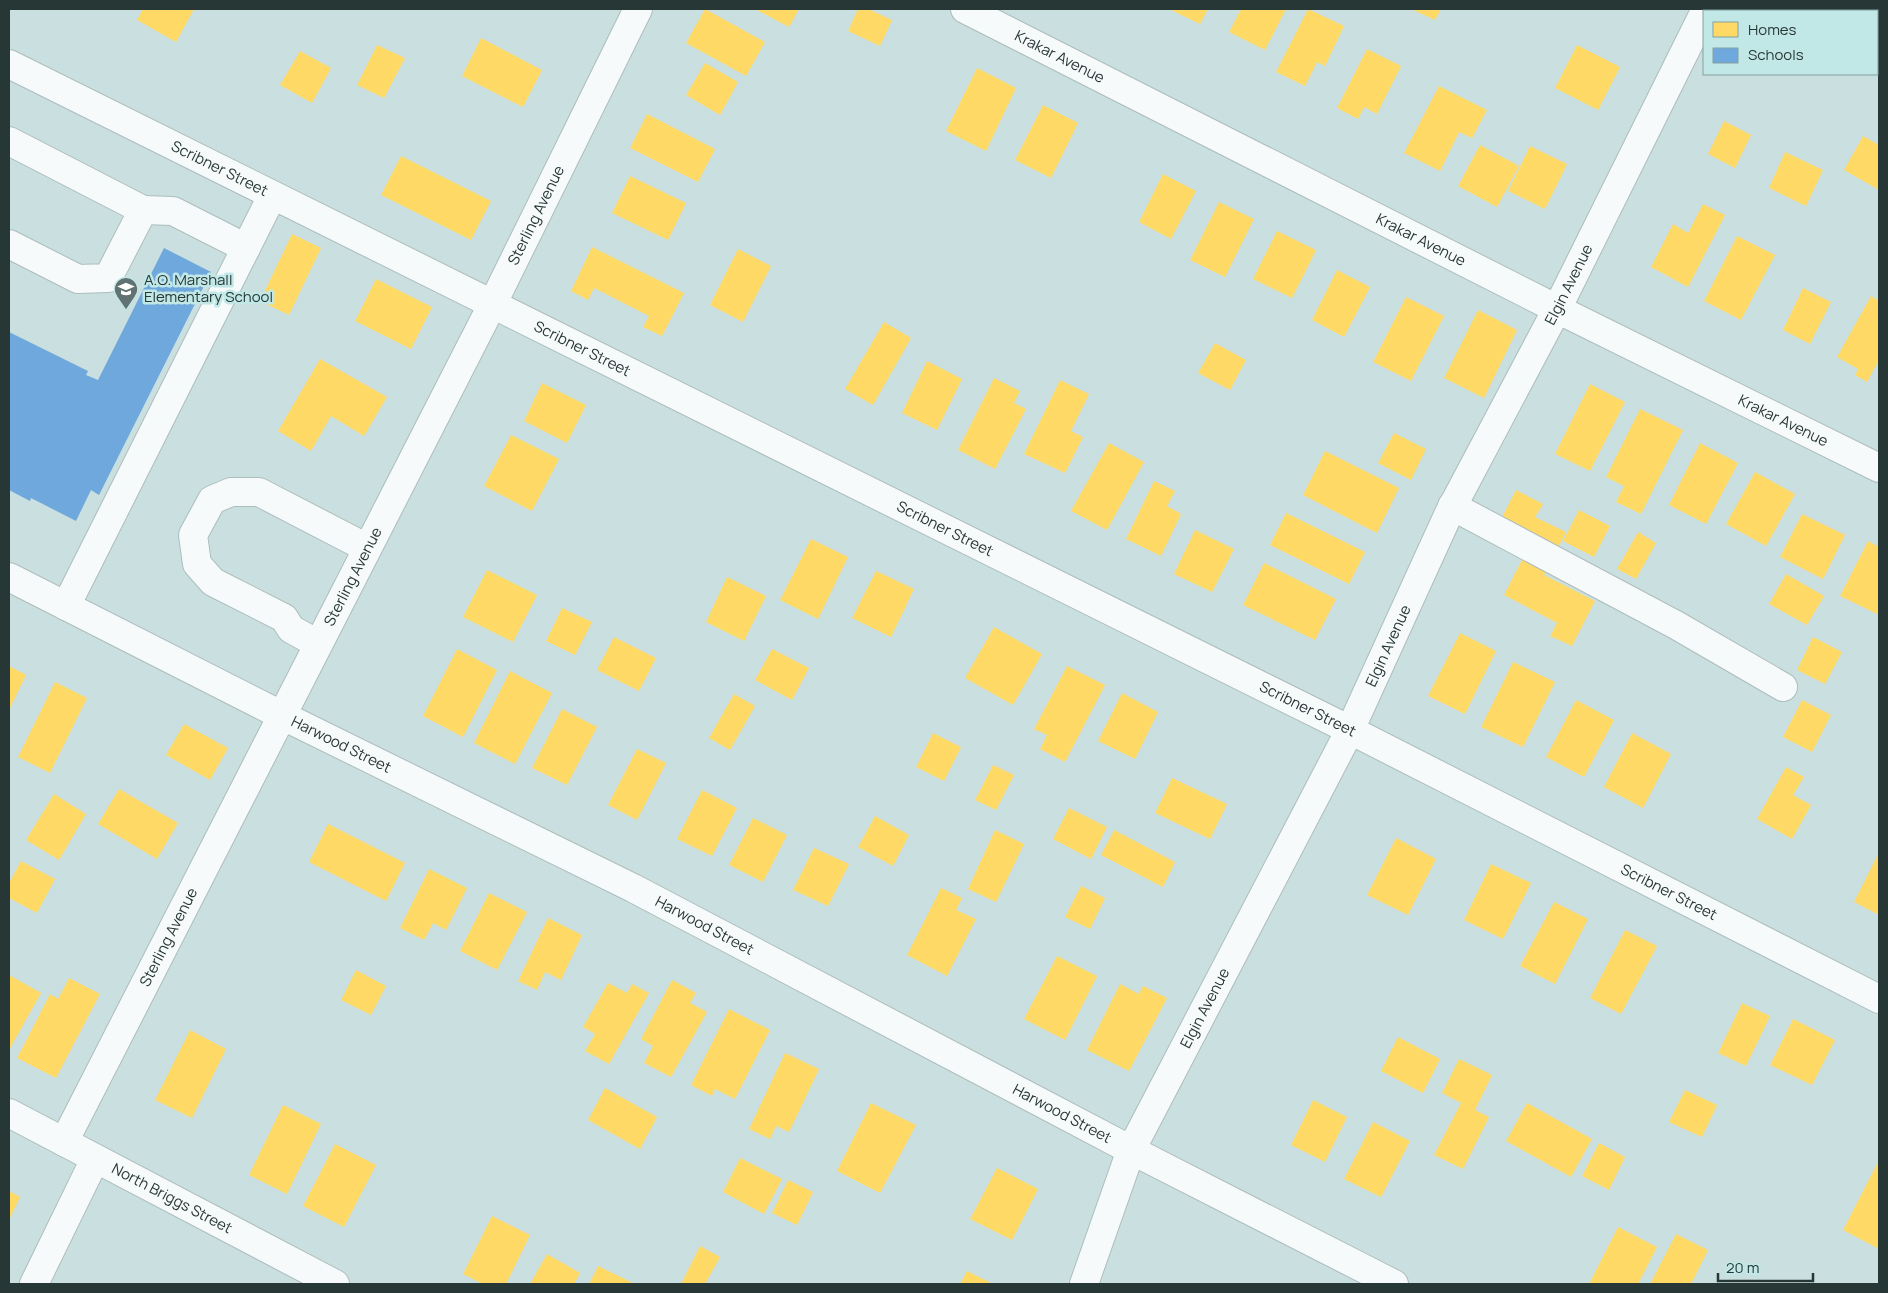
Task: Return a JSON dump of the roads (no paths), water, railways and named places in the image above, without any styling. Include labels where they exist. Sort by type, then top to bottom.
[{"type":"street","name":"Sterling Avenue","points":[[64,1142],[492,305],[638,9]]},
{"type":"street","name":"Krakar Avenue","points":[[965,9],[1557,309],[1879,468]]},
{"type":"street","name":"Elgin Avenue","points":[[1084,1284],[1131,1150],[1350,730],[1452,506],[1557,309],[1703,15]]},
{"type":"street","name":"Scribner Street","points":[[9,64],[1350,730],[1879,999]]},
{"type":"street","points":[[9,140],[142,210],[173,211],[246,248]]},
{"type":"street","points":[[66,606],[272,196]]},
{"type":"street","points":[[9,244],[78,279],[108,278],[142,210]]},
{"type":"street","points":[[322,636],[297,615],[284,618],[213,582],[197,564],[193,535],[212,500],[231,492],[259,492],[367,548]]},
{"type":"street","points":[[1452,506],[1676,625],[1783,687]]},
{"type":"street","name":"Harwood Street","points":[[9,577],[281,715],[633,888],[1131,1150],[1394,1284]]},
{"type":"street","name":"North Briggs Street","points":[[9,1113],[335,1284]]},
{"type":"street","points":[[34,1284],[95,1159]]},
{"type":"place","name":"A.O. Marshall Elementary School","points":[[126,310]]}]
